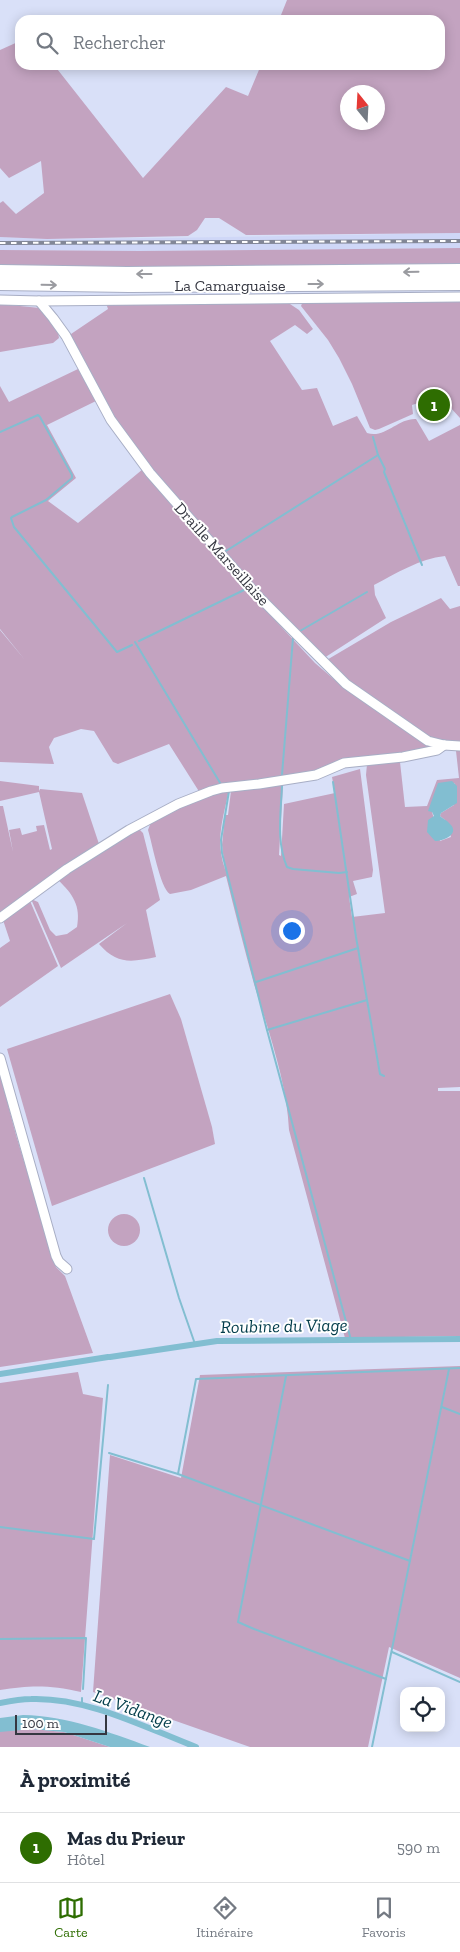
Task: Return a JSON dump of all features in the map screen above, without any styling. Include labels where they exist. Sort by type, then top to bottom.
[{"type":"highway","name":"La Camarguaise","points":[[0,272],[146,274],[460,271]]},
{"type":"highway","name":"La Camarguaise","points":[[0,283],[129,286],[460,283]]},
{"type":"street","points":[[0,300],[39,302],[460,297]]},
{"type":"street","name":"Draille Marseillaise","points":[[39,302],[54,318],[66,336],[111,420],[139,458],[257,595],[346,684],[428,741],[444,746],[460,746]]},
{"type":"street","points":[[0,918],[67,869],[129,830],[178,804],[211,791],[316,774],[344,763],[403,757],[437,750],[444,746]]},
{"type":"street","points":[[0,1058],[56,1256],[59,1262],[67,1269]]},
{"type":"shaded area","points":[[287,0],[460,0],[460,233],[246,235],[219,218],[205,218],[197,230],[188,236],[47,239],[0,237],[0,203],[3,201],[16,214],[44,193],[41,161],[9,178],[0,168],[0,50],[15,43],[15,70],[58,70],[143,178],[226,87],[248,96],[259,70],[445,70],[445,15],[281,15]]},
{"type":"shaded area","points":[[460,233],[460,248],[140,251],[0,250],[0,237],[47,239]]},
{"type":"shaded area","points":[[460,248],[460,264],[134,267],[0,265],[0,250],[140,251]]},
{"type":"shaded area","points":[[303,301],[460,302],[460,418],[440,396],[412,405],[413,414],[379,429],[370,428],[339,358],[328,340],[301,306]]},
{"type":"shaded area","points":[[106,303],[290,304],[299,310],[313,329],[307,334],[295,325],[270,341],[302,390],[317,388],[333,426],[357,416],[367,433],[374,434],[386,431],[403,422],[416,419],[429,441],[460,425],[460,586],[458,586],[445,556],[417,563],[374,585],[375,595],[386,618],[324,658],[274,608],[181,506],[121,432],[70,338],[71,334],[108,309]]},
{"type":"shaded area","points":[[0,304],[40,308],[58,332],[59,338],[53,343],[0,352]]},
{"type":"shaded area","points":[[78,369],[96,401],[47,425],[76,478],[48,501],[78,523],[143,469],[245,588],[315,663],[344,688],[432,744],[433,748],[313,772],[242,782],[200,793],[169,744],[118,764],[113,762],[94,731],[81,729],[54,738],[49,747],[54,764],[0,762],[0,630],[25,660],[0,629],[0,386],[9,402]]},
{"type":"shaded area","points":[[441,598],[450,609],[460,606],[460,744],[430,739],[351,686],[325,661],[391,622]]},
{"type":"shaded area","points":[[456,751],[460,751],[460,1087],[438,1088],[438,1091],[460,1091],[460,1336],[345,1338],[289,1130],[281,1075],[254,984],[226,876],[191,890],[170,894],[163,883],[148,830],[151,822],[170,812],[229,790],[220,839],[225,869],[222,845],[225,815],[228,815],[231,791],[283,783],[279,855],[281,856],[284,804],[335,793],[332,777],[360,769],[373,870],[372,877],[353,881],[357,894],[349,897],[352,917],[385,913],[366,775],[367,764],[400,762],[405,807],[427,806],[437,780],[459,778]],"holes":[[[455,783],[454,805],[441,813],[440,816],[445,820],[451,837],[440,841],[432,812]]]},
{"type":"shaded area","points":[[0,781],[39,786],[39,791],[40,789],[82,793],[100,847],[0,915],[0,806],[3,806],[13,852],[9,830],[20,828],[22,835],[37,831],[36,826],[44,825],[50,850],[52,849],[39,792],[0,801]]},
{"type":"shaded area","points":[[452,781],[457,786],[457,803],[441,813],[440,816],[449,823],[453,831],[450,836],[443,840],[435,841],[427,832],[428,820],[434,816],[432,812],[428,811],[438,783]]},
{"type":"shaded area","points":[[138,828],[143,833],[160,900],[146,910],[156,957],[132,961],[119,959],[112,956],[99,944],[127,923],[61,968],[31,899],[38,902],[50,930],[56,936],[67,934],[77,927],[77,907],[72,895],[58,880]]},
{"type":"shaded area","points":[[30,901],[58,966],[0,1007],[0,948],[10,941],[3,920]]},
{"type":"shaded area","points":[[170,994],[181,1019],[212,1127],[215,1144],[52,1206],[7,1049]]},
{"type":"shaded area","points":[[0,1074],[16,1135],[56,1267],[65,1276],[93,1353],[0,1367]]},
{"type":"shaded area","points":[[124,1214],[135,1219],[140,1230],[135,1241],[124,1246],[113,1241],[108,1230],[113,1219]]},
{"type":"shaded area","points":[[460,1366],[460,1678],[389,1647],[368,1747],[250,1747],[93,1692],[110,1455],[181,1478],[200,1375]]},
{"type":"shaded area","points":[[78,1372],[83,1394],[103,1398],[81,1692],[41,1686],[0,1690],[0,1383]]},
{"type":"shaded area","points":[[23,1715],[56,1718],[72,1722],[150,1747],[110,1747],[64,1732],[32,1729],[0,1732],[0,1718]]},
{"type":"shaded area","points":[[32,1729],[64,1732],[110,1747],[0,1747],[0,1731]]},
{"type":"waterway","points":[[0,432],[38,415],[40,417],[72,478],[46,500],[12,517],[14,527],[117,652],[132,645]]},
{"type":"waterway","points":[[373,437],[378,455],[385,469],[384,472],[422,565]]},
{"type":"waterway","points":[[226,551],[378,455]]},
{"type":"waterway","points":[[139,641],[244,590]]},
{"type":"waterway","points":[[300,631],[367,592]]},
{"type":"waterway","points":[[282,775],[293,638]]},
{"type":"waterway","points":[[135,642],[222,786]]},
{"type":"waterway","points":[[333,782],[356,937],[380,1074],[384,1076]]},
{"type":"waterway","points":[[282,786],[280,837],[287,867],[339,873],[347,872]]},
{"type":"waterway","points":[[229,791],[221,840],[222,853],[267,1030],[351,1340]]},
{"type":"waterway","points":[[256,982],[358,948]]},
{"type":"waterway","points":[[267,1030],[367,1000]]},
{"type":"waterway","points":[[144,1178],[179,1298],[195,1344]]},
{"type":"waterway","name":"Roubine du Viage","points":[[110,1357],[217,1341],[460,1339]]},
{"type":"waterway","name":"Roubine du Viage","points":[[0,1374],[108,1357]]},
{"type":"waterway","points":[[178,1474],[196,1379],[460,1368]]},
{"type":"waterway","points":[[372,1747],[449,1369]]},
{"type":"waterway","points":[[286,1376],[238,1622],[386,1679]]},
{"type":"waterway","points":[[0,1527],[94,1539],[108,1385]]},
{"type":"waterway","points":[[442,1407],[460,1414]]},
{"type":"waterway","points":[[109,1453],[178,1474],[410,1561]]},
{"type":"waterway","points":[[0,1639],[86,1638],[83,1689]]},
{"type":"waterway","points":[[392,1652],[460,1682]]},
{"type":"waterway","name":"La Vidange","points":[[82,1698],[82,1706]]},
{"type":"waterway","name":"La Vidange","points":[[0,1703],[31,1699],[73,1703],[136,1722],[196,1747]]},
{"type":"railway","points":[[0,243],[460,241]]},
{"type":"place","name":"Mas du Prieur","points":[[434,405]]}]
